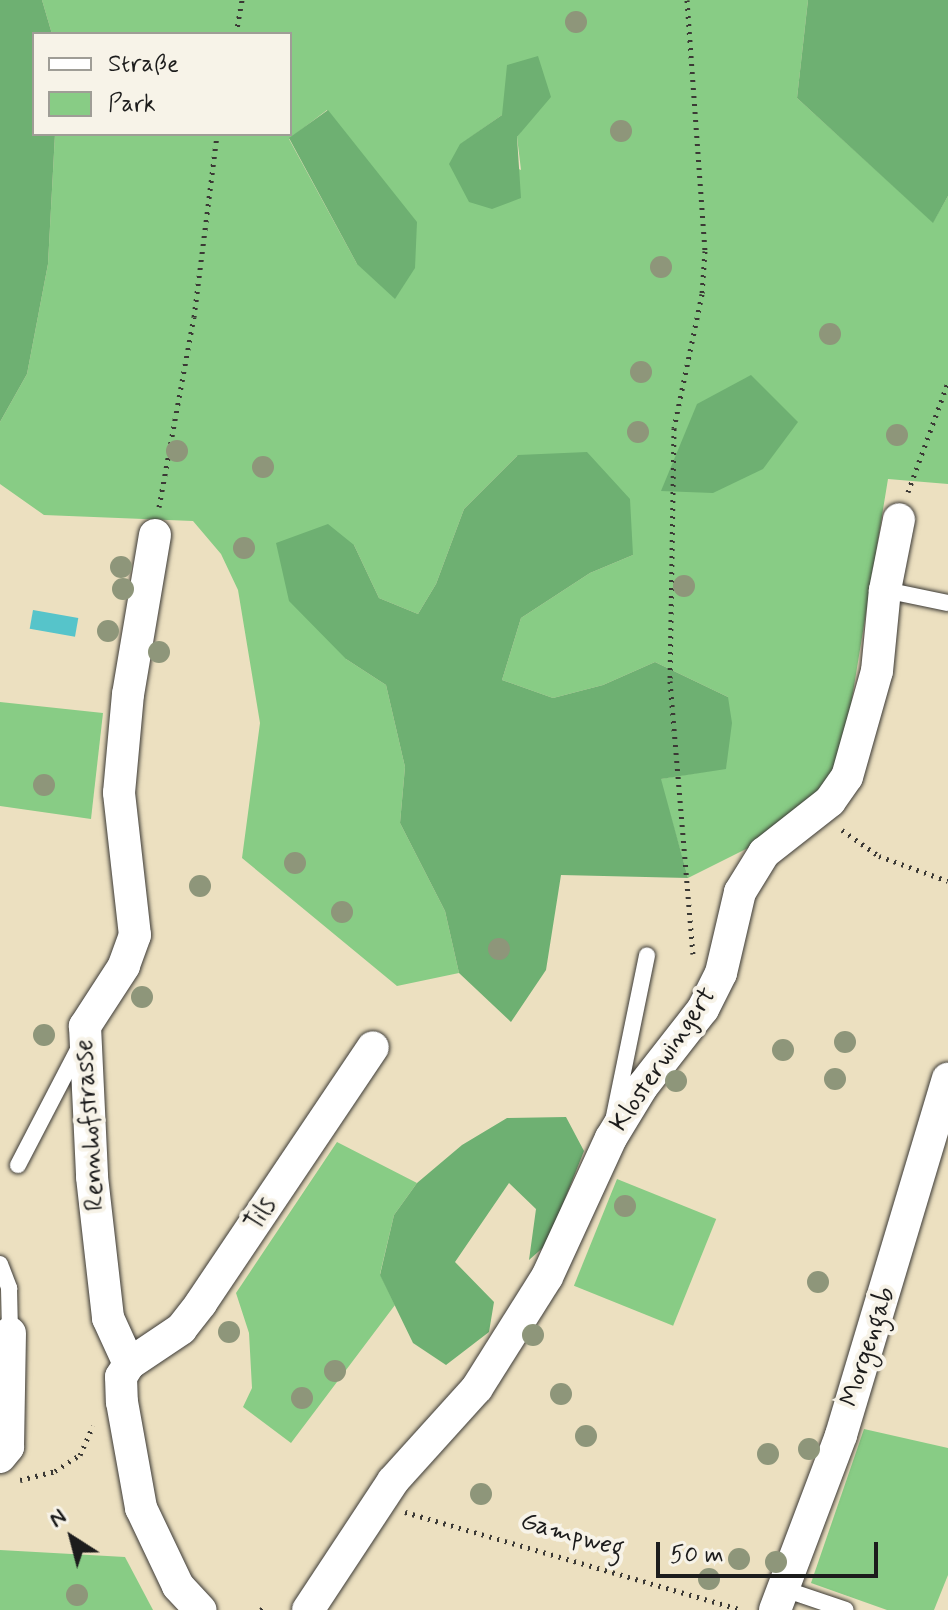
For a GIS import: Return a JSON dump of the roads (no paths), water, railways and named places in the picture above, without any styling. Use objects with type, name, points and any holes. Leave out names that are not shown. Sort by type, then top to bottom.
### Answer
[{"type":"street","name":"Klosterwingert","points":[[308,1610],[393,1481],[477,1388],[547,1277],[611,1138],[642,1087],[703,1009],[721,973],[740,892],[764,853],[817,811],[847,777],[863,730],[877,671],[885,590],[899,519]]},
{"type":"street","name":"Rennhofstrasse","points":[[129,1364],[108,1318],[92,1177],[85,1026],[124,966],[135,935],[119,793],[128,694],[155,535]]},
{"type":"street","name":"Tils","points":[[129,1364],[181,1329],[373,1047]]},
{"type":"street","name":"Morgengab","points":[[780,1599],[892,1277],[948,1079]]},
{"type":"street","points":[[4,1471],[8,1447],[10,1333]]},
{"type":"street","points":[[129,1364],[121,1377],[122,1402],[141,1508],[178,1586],[200,1610]]},
{"type":"lane","points":[[885,590],[948,603]]},
{"type":"lane","points":[[611,1138],[647,955]]},
{"type":"lane","points":[[18,1165],[85,1036]]},
{"type":"lane","points":[[0,1264],[9,1288],[10,1333]]},
{"type":"lane","points":[[780,1599],[846,1610]]},
{"type":"water","points":[[33,610],[78,618],[75,637],[30,629]]}]
